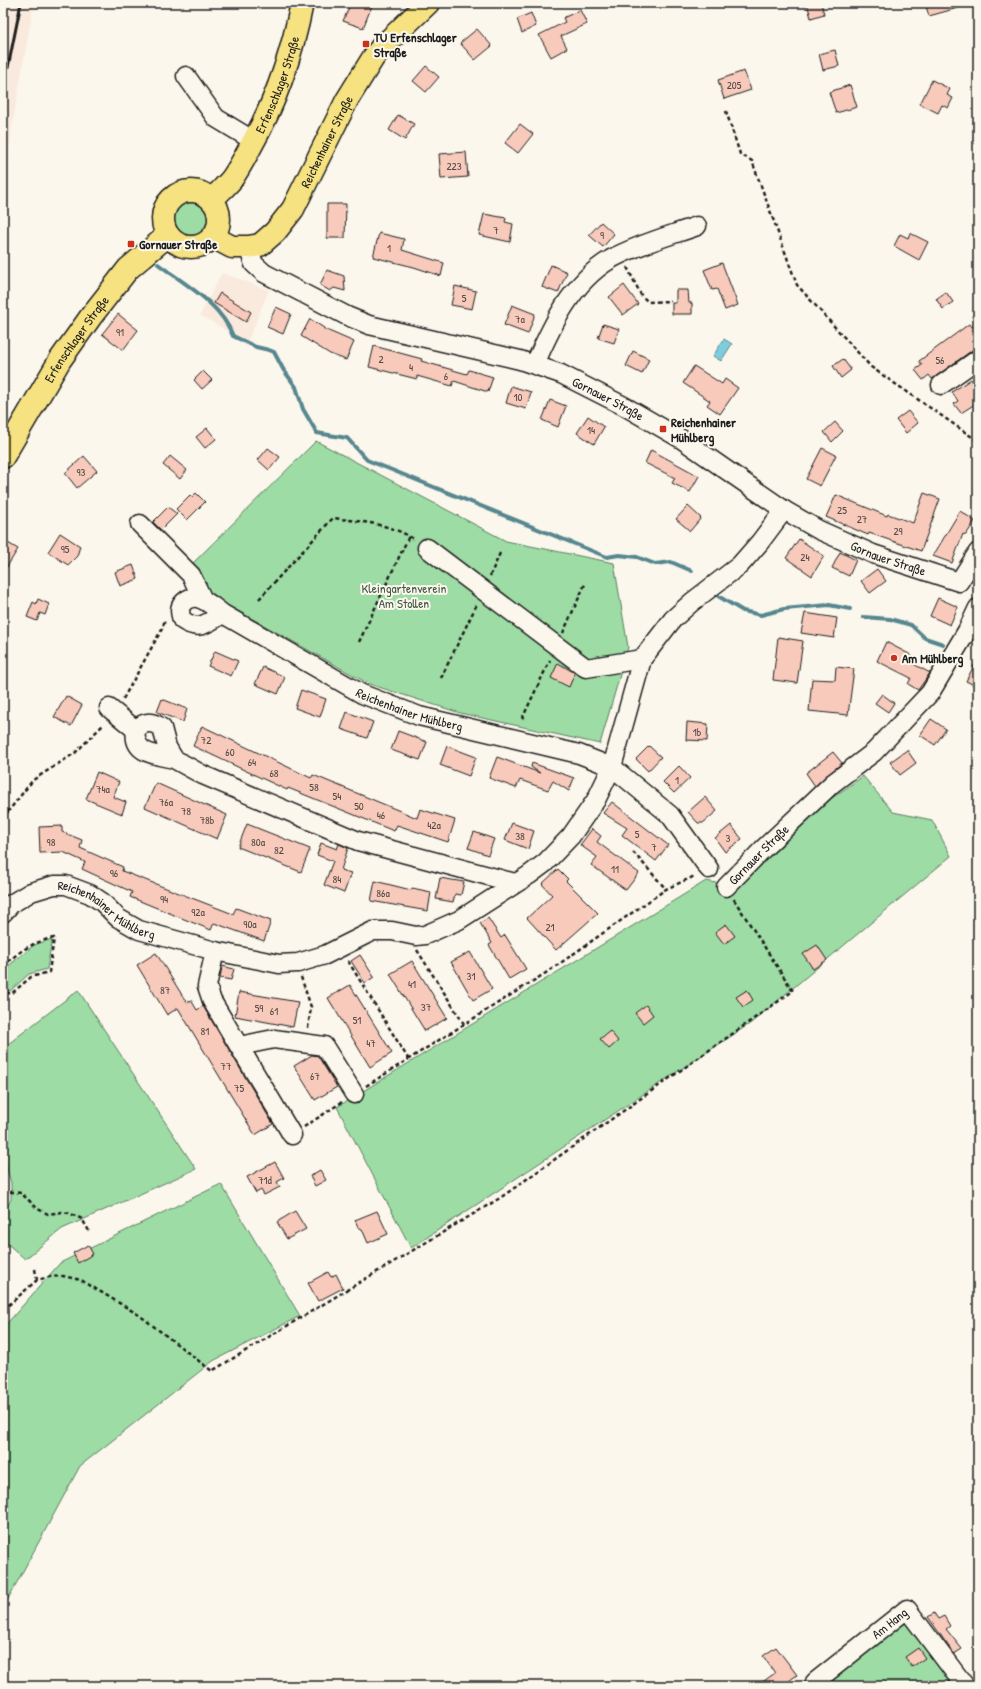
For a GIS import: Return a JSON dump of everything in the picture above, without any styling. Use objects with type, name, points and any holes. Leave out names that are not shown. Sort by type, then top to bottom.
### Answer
[{"type":"main road","name":"Erfenschlager Straße","points":[[212,200],[231,180],[254,141],[278,92],[296,37],[302,3]]},
{"type":"main road","name":"Reichenhainer Straße","points":[[213,237],[232,247],[248,247],[260,245],[275,232],[293,210],[347,100],[373,58],[425,4]]},
{"type":"main road","points":[[191,191],[199,192],[212,200],[218,208],[220,218],[219,227],[213,237],[202,246],[188,247],[177,244],[168,235],[163,219],[165,209],[173,197],[183,192],[191,191]]},
{"type":"main road","name":"Erfenschlager Straße","points":[[3,457],[60,360],[92,315],[128,268],[168,235]]},
{"type":"street","points":[[186,76],[216,118],[254,141]]},
{"type":"street","points":[[535,364],[549,332],[565,304],[590,274],[621,254],[697,226]]},
{"type":"street","name":"Gornauer Straße","points":[[248,247],[254,264],[264,273],[312,299],[369,325],[535,364],[561,374],[644,417],[683,440],[784,510],[819,530],[873,554],[960,582],[978,552]]},
{"type":"street","points":[[941,385],[978,360]]},
{"type":"street","name":"Reichenhainer Mühlberg","points":[[3,913],[10,904],[31,892],[54,885],[66,885],[90,894],[102,902],[118,918],[139,930],[215,951],[279,964],[298,963],[325,955],[373,930],[392,931],[416,936],[425,935],[459,920],[545,863],[571,836],[596,800],[612,768],[642,659],[673,618],[740,565],[760,542],[784,510]]},
{"type":"street","points":[[140,524],[191,576],[203,600]]},
{"type":"street","points":[[427,548],[586,668],[642,659]]},
{"type":"street","points":[[203,600],[195,597],[186,600],[181,605],[179,612],[182,620],[191,626],[200,626],[223,614]]},
{"type":"street","name":"Reichenhainer Mühlberg","points":[[203,600],[223,614],[362,694],[419,716],[579,754],[612,768],[670,815],[709,869]]},
{"type":"street","name":"Gornauer Straße","points":[[726,888],[763,849],[833,783],[874,752],[930,693],[968,631],[978,608]]},
{"type":"street","points":[[112,710],[136,730]]},
{"type":"street","points":[[174,759],[167,747],[162,728],[157,724],[150,722],[143,723],[136,730],[136,742],[143,750],[174,759],[203,775],[358,841],[515,883]]},
{"type":"street","points":[[215,951],[207,986],[212,1001],[292,1135]]},
{"type":"street","points":[[239,1046],[274,1039],[324,1046],[354,1094]]},
{"type":"street","name":"Am Hang","points":[[815,1682],[907,1609],[965,1686]]},
{"type":"path","points":[[726,110],[740,154],[752,161],[797,285],[871,367],[978,441]]},
{"type":"path","points":[[621,254],[641,295],[648,302],[671,302]]},
{"type":"path","points":[[259,599],[333,518],[369,522],[391,527],[409,536],[427,548]]},
{"type":"path","points":[[359,642],[409,536]]},
{"type":"path","points":[[442,678],[500,553]]},
{"type":"path","points":[[522,719],[586,582]]},
{"type":"path","points":[[3,818],[33,780],[75,753],[112,710],[163,627],[166,612]]},
{"type":"path","points":[[633,852],[666,890]]},
{"type":"path","points":[[292,1135],[354,1094],[549,971],[666,890],[709,869]]},
{"type":"path","points":[[3,1310],[37,1280],[63,1276],[81,1280],[139,1315],[212,1371],[500,1198],[793,991],[726,888]]},
{"type":"path","points":[[416,936],[417,951],[464,1024]]},
{"type":"path","points":[[3,968],[21,952],[33,944],[54,938],[49,972],[31,977],[11,994],[3,991]]},
{"type":"path","points":[[339,947],[409,1060]]},
{"type":"path","points":[[304,990],[311,1007],[306,1043]]},
{"type":"path","points":[[3,1191],[21,1193],[38,1209],[48,1214],[62,1212],[69,1213],[82,1219],[89,1231]]},
{"type":"path","points":[[35,1269],[37,1280]]},
{"type":"shaded area","points":[[3,3],[34,3],[12,127],[8,161],[3,177]]},
{"type":"shaded area","points":[[222,273],[269,290],[247,343],[200,315]]},
{"type":"green space","points":[[186,191],[196,191],[211,199],[217,208],[219,219],[217,230],[211,239],[196,247],[186,247],[175,242],[168,235],[163,224],[163,214],[168,203],[175,196]]},
{"type":"green space","name":"Kleingartenverein Am Stollen","points":[[316,441],[506,541],[614,563],[628,647],[600,744],[460,713],[369,684],[215,598],[186,570]]},
{"type":"green space","points":[[863,776],[893,812],[932,820],[951,856],[751,1023],[411,1248],[337,1107],[706,881],[721,884],[815,810]]},
{"type":"green space","points":[[52,939],[47,969],[29,974],[10,991],[3,989],[3,971],[34,945]]},
{"type":"green space","points":[[78,990],[196,1169],[62,1229],[25,1259],[3,1240],[3,1216],[11,1199],[11,1183],[3,1153],[3,1048]]},
{"type":"green space","points":[[221,1184],[300,1316],[213,1361],[80,1466],[3,1608],[3,1328],[60,1263]]},
{"type":"green space","points":[[907,1622],[956,1686],[819,1686]]},
{"type":"water","points":[[724,339],[732,344],[721,361],[713,356]]},
{"type":"building","points":[[351,3],[373,3],[363,28],[343,21]]},
{"type":"building","points":[[807,3],[821,3],[824,14],[811,18]]},
{"type":"building","points":[[925,3],[964,3],[965,6],[929,16]]},
{"type":"building","points":[[580,10],[587,24],[561,36],[567,48],[551,57],[539,35],[565,22],[563,18]]},
{"type":"building","points":[[531,13],[536,26],[522,33],[517,19]]},
{"type":"building","points":[[477,29],[492,46],[475,60],[460,43]]},
{"type":"building","points":[[835,50],[839,66],[823,70],[819,54]]},
{"type":"building","points":[[426,66],[439,77],[426,92],[413,81]]},
{"type":"building","points":[[744,71],[751,90],[724,99],[718,80]]},
{"type":"building","points":[[932,80],[950,89],[947,95],[953,98],[948,108],[942,105],[938,113],[920,104]]},
{"type":"building","points":[[850,85],[857,107],[836,113],[829,92]]},
{"type":"building","points":[[398,115],[414,124],[405,140],[389,130]]},
{"type":"building","points":[[520,124],[533,134],[518,153],[505,143]]},
{"type":"building","points":[[466,152],[468,177],[441,179],[439,154]]},
{"type":"building","points":[[327,204],[346,204],[345,238],[327,238]]},
{"type":"building","points":[[484,214],[506,218],[505,222],[513,224],[510,242],[479,235]]},
{"type":"building","points":[[601,222],[614,234],[603,247],[589,235]]},
{"type":"building","points":[[379,233],[404,239],[402,250],[444,263],[441,276],[414,267],[373,257]]},
{"type":"building","points":[[910,233],[928,242],[919,260],[894,246],[900,234],[908,238]]},
{"type":"building","points":[[722,263],[738,305],[725,310],[717,289],[712,290],[704,270]]},
{"type":"building","points":[[551,265],[567,272],[558,293],[542,287]]},
{"type":"building","points":[[327,270],[344,276],[345,291],[334,288],[330,291],[320,285]]},
{"type":"building","points":[[624,285],[638,304],[623,315],[609,297]]},
{"type":"building","points":[[455,286],[476,291],[472,309],[451,305]]},
{"type":"building","points":[[676,290],[688,290],[689,303],[692,303],[692,314],[672,314],[672,303],[676,303]]},
{"type":"building","points":[[946,292],[953,302],[943,309],[936,299]]},
{"type":"building","points":[[220,293],[251,312],[246,322],[214,303]]},
{"type":"building","points":[[512,305],[535,314],[528,334],[504,325]]},
{"type":"building","points":[[276,307],[291,314],[283,334],[267,327]]},
{"type":"building","points":[[118,314],[138,330],[123,350],[102,334]]},
{"type":"building","points":[[310,319],[324,329],[354,342],[346,360],[330,354],[301,336]]},
{"type":"building","points":[[978,322],[978,346],[932,379],[929,375],[923,380],[915,370],[922,365],[919,361],[969,324],[971,327]]},
{"type":"building","points":[[603,324],[619,329],[614,343],[598,338]]},
{"type":"building","points":[[374,346],[422,359],[421,361],[467,374],[469,370],[493,377],[488,392],[454,381],[452,386],[417,376],[417,379],[369,367]]},
{"type":"building","points":[[633,351],[649,359],[642,374],[626,366]]},
{"type":"building","points":[[843,359],[851,370],[841,378],[833,366]]},
{"type":"building","points":[[694,366],[722,384],[725,379],[738,388],[720,414],[707,405],[710,401],[683,383]]},
{"type":"building","points":[[203,371],[212,380],[202,389],[194,380]]},
{"type":"building","points":[[971,379],[978,388],[978,402],[961,413],[954,404],[958,401],[952,392]]},
{"type":"building","points":[[511,386],[531,392],[526,409],[506,403]]},
{"type":"building","points":[[550,400],[566,406],[558,427],[542,420]]},
{"type":"building","points":[[908,411],[918,423],[906,433],[896,420]]},
{"type":"building","points":[[588,416],[604,427],[594,444],[577,433]]},
{"type":"building","points":[[835,422],[843,431],[832,442],[824,432]]},
{"type":"building","points":[[207,428],[216,439],[205,448],[196,437]]},
{"type":"building","points":[[268,448],[280,457],[269,470],[258,460]]},
{"type":"building","points":[[822,448],[836,455],[820,486],[806,479]]},
{"type":"building","points":[[651,450],[699,476],[690,492],[672,483],[675,478],[645,463]]},
{"type":"building","points":[[84,456],[97,471],[77,488],[65,473]]},
{"type":"building","points":[[170,456],[187,470],[180,479],[163,465]]},
{"type":"building","points":[[196,493],[205,502],[187,520],[176,509],[190,495],[192,497]]},
{"type":"building","points":[[924,493],[940,499],[921,551],[869,533],[868,535],[826,517],[836,495],[887,516],[888,514],[913,523]]},
{"type":"building","points":[[688,506],[701,518],[690,531],[676,519]]},
{"type":"building","points":[[168,507],[177,514],[161,530],[153,522]]},
{"type":"building","points":[[960,511],[975,521],[966,535],[963,534],[952,563],[933,556]]},
{"type":"building","points":[[60,533],[80,546],[77,556],[68,565],[48,552]]},
{"type":"building","points":[[799,539],[824,556],[812,576],[786,558]]},
{"type":"building","points":[[3,540],[18,549],[3,573]]},
{"type":"building","points":[[840,552],[856,560],[849,576],[832,568]]},
{"type":"building","points":[[133,565],[138,579],[120,586],[115,572]]},
{"type":"building","points":[[877,569],[886,581],[870,593],[861,581]]},
{"type":"building","points":[[938,598],[958,607],[950,625],[930,616]]},
{"type":"building","points":[[38,599],[49,604],[45,615],[40,613],[37,621],[27,617],[33,602],[36,604]]},
{"type":"building","points":[[805,613],[837,618],[834,638],[801,633]]},
{"type":"building","points":[[778,637],[803,641],[797,683],[773,680]]},
{"type":"building","points":[[886,642],[911,655],[908,661],[930,673],[918,690],[908,684],[911,678],[877,661]]},
{"type":"building","points":[[215,651],[238,661],[231,676],[208,666]]},
{"type":"building","points":[[978,658],[978,687],[966,681]]},
{"type":"building","points":[[558,663],[575,673],[569,687],[551,678]]},
{"type":"building","points":[[263,667],[285,677],[278,694],[255,684]]},
{"type":"building","points":[[836,667],[854,669],[848,715],[809,711],[812,679],[835,680]]},
{"type":"building","points":[[301,690],[326,699],[320,717],[295,708]]},
{"type":"building","points":[[882,694],[894,703],[888,712],[875,703]]},
{"type":"building","points":[[66,696],[82,705],[71,726],[54,717]]},
{"type":"building","points":[[162,699],[187,709],[183,722],[157,712]]},
{"type":"building","points":[[347,712],[373,722],[367,738],[341,729]]},
{"type":"building","points":[[931,719],[946,729],[935,745],[920,735]]},
{"type":"building","points":[[687,722],[708,724],[707,741],[686,740]]},
{"type":"building","points":[[202,726],[311,778],[313,775],[417,818],[420,809],[455,820],[448,842],[397,825],[394,831],[288,788],[287,790],[193,746]]},
{"type":"building","points":[[398,731],[427,742],[420,760],[391,750]]},
{"type":"building","points":[[447,746],[476,757],[469,776],[440,765]]},
{"type":"building","points":[[649,746],[661,757],[648,771],[636,759]]},
{"type":"building","points":[[907,750],[916,763],[900,775],[890,762]]},
{"type":"building","points":[[833,752],[842,763],[815,786],[806,773]]},
{"type":"building","points":[[497,757],[540,773],[531,767],[532,763],[574,778],[569,791],[553,781],[548,790],[520,780],[516,788],[489,778]]},
{"type":"building","points":[[679,766],[690,778],[674,793],[663,782]]},
{"type":"building","points":[[97,772],[119,782],[113,797],[126,802],[122,814],[86,799]]},
{"type":"building","points":[[156,783],[227,815],[217,839],[145,807]]},
{"type":"building","points":[[705,797],[717,811],[703,823],[698,823],[688,812]]},
{"type":"building","points":[[612,802],[668,845],[656,861],[622,835],[627,828],[603,813]]},
{"type":"building","points":[[512,823],[534,831],[528,849],[505,840]]},
{"type":"building","points":[[247,824],[310,849],[301,872],[238,847]]},
{"type":"building","points":[[731,825],[742,839],[725,852],[715,838]]},
{"type":"building","points":[[62,826],[62,832],[82,840],[80,848],[123,867],[122,871],[233,914],[236,908],[271,921],[264,941],[214,923],[211,930],[130,897],[132,892],[82,869],[85,862],[63,852],[40,853],[39,827]]},
{"type":"building","points":[[592,829],[601,836],[597,842],[639,873],[626,890],[591,865],[597,857],[580,845]]},
{"type":"building","points":[[474,832],[494,839],[488,855],[468,848]]},
{"type":"building","points":[[321,843],[337,849],[339,844],[348,848],[341,870],[351,873],[344,893],[324,885],[333,861],[317,855]]},
{"type":"building","points":[[558,869],[568,879],[566,881],[598,913],[556,950],[527,918],[552,895],[542,884]]},
{"type":"building","points":[[440,878],[464,882],[461,895],[455,894],[453,902],[436,899]]},
{"type":"building","points":[[375,881],[411,890],[412,888],[431,892],[428,911],[371,901]]},
{"type":"building","points":[[488,918],[501,938],[505,935],[526,969],[509,979],[489,945],[492,943],[480,923]]},
{"type":"building","points":[[726,924],[735,936],[724,944],[715,932]]},
{"type":"building","points":[[817,945],[827,960],[813,969],[803,954]]},
{"type":"building","points":[[470,952],[492,989],[473,1000],[451,962]]},
{"type":"building","points":[[156,953],[187,1003],[191,1000],[197,1010],[203,1006],[273,1124],[255,1135],[178,1008],[167,1015],[137,965]]},
{"type":"building","points":[[360,955],[374,977],[365,983],[351,961]]},
{"type":"building","points":[[412,961],[447,1018],[425,1031],[390,974]]},
{"type":"building","points":[[222,966],[234,969],[231,980],[220,978]]},
{"type":"building","points":[[350,985],[392,1053],[370,1067],[328,998]]},
{"type":"building","points":[[747,990],[753,1000],[743,1007],[736,997]]},
{"type":"building","points":[[239,992],[298,1002],[293,1027],[235,1016]]},
{"type":"building","points":[[646,1005],[653,1015],[643,1023],[635,1013]]},
{"type":"building","points":[[610,1031],[618,1041],[609,1049],[600,1039]]},
{"type":"building","points":[[312,1055],[318,1056],[337,1087],[315,1100],[294,1066]]},
{"type":"building","points":[[275,1162],[284,1178],[277,1182],[280,1187],[264,1195],[261,1190],[256,1193],[247,1177]]},
{"type":"building","points":[[320,1170],[326,1180],[315,1186],[310,1176]]},
{"type":"building","points":[[295,1211],[306,1229],[287,1239],[277,1222]]},
{"type":"building","points":[[377,1211],[388,1234],[368,1243],[362,1229],[358,1227],[355,1220]]},
{"type":"building","points":[[88,1245],[93,1254],[78,1263],[73,1253]]},
{"type":"building","points":[[328,1272],[331,1277],[336,1274],[343,1288],[318,1301],[308,1283]]},
{"type":"building","points":[[934,1613],[938,1619],[944,1616],[950,1626],[946,1629],[962,1649],[954,1654],[928,1617]]},
{"type":"building","points":[[776,1647],[797,1675],[782,1686],[757,1686],[775,1673],[763,1656]]},
{"type":"building","points":[[918,1648],[925,1658],[912,1667],[905,1657]]},
{"type":"waterway","points":[[158,264],[191,287],[211,304],[227,324],[233,336],[256,347],[274,352],[283,369],[296,387],[303,409],[317,433],[347,438],[367,460],[607,557],[619,555],[637,557],[655,564],[671,562],[692,571]]},
{"type":"waterway","points":[[718,596],[743,611],[761,615],[784,609],[829,605],[850,609]]},
{"type":"waterway","points":[[863,617],[890,619],[911,625],[925,638],[943,644]]},
{"type":"railway","points":[[3,92],[21,3]]},
{"type":"place","name":"TU Erfenschlager Straße","points":[[366,44]]},
{"type":"place","name":"Gornauer Straße","points":[[131,244]]},
{"type":"place","name":"Reichenhainer Mühlberg","points":[[663,429]]},
{"type":"place","name":"Am Mühlberg","points":[[894,658]]}]
